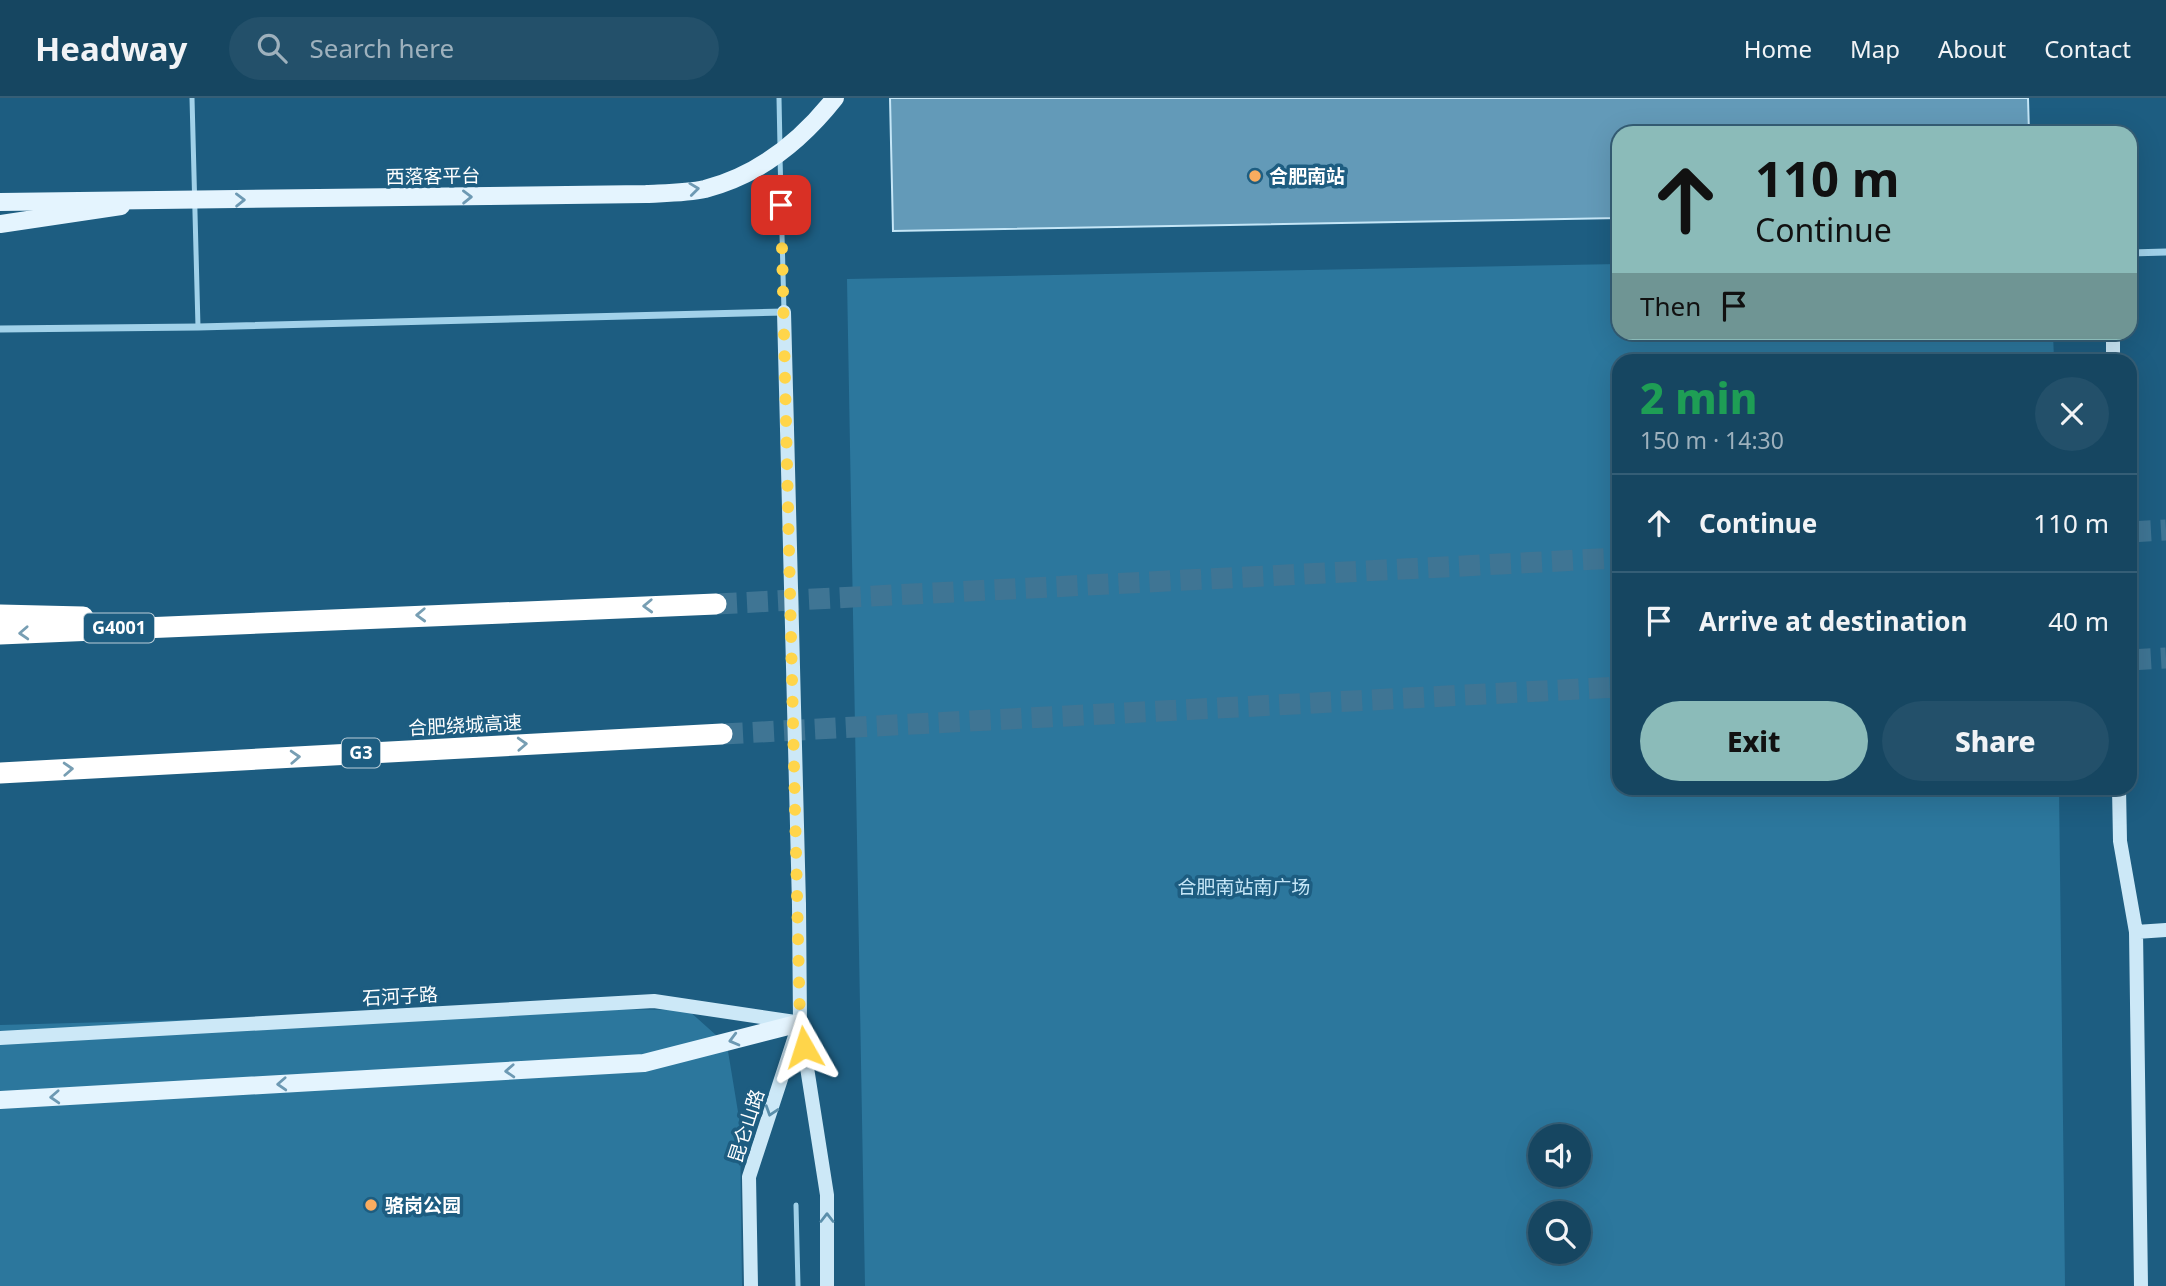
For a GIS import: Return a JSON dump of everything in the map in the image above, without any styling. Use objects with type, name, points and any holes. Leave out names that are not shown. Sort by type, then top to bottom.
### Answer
[{"type":"highway","points":[[0,614],[239,622],[716,604]]},
{"type":"highway","name":"G4001","points":[[0,634],[239,622]]},
{"type":"highway","name":"合肥绕城高速","points":[[0,773],[722,734]]},
{"type":"main road","name":"西落客平台","points":[[0,202],[646,194],[705,189],[759,168],[806,134],[835,98]]},
{"type":"main road","points":[[0,224],[162,201]]},
{"type":"main road","points":[[0,1100],[644,1063],[800,1023]]},
{"type":"street","points":[[2137,253],[2166,252]]},
{"type":"street","points":[[0,329],[198,327],[784,312]]},
{"type":"street","name":"昆仑山路","points":[[784,312],[800,1023],[827,1195],[827,1286]]},
{"type":"street","points":[[2119,795],[2120,841],[2136,932],[2141,1286]]},
{"type":"street","points":[[2136,932],[2166,930]]},
{"type":"street","name":"石河子路","points":[[0,1038],[654,1001],[800,1023]]},
{"type":"street","name":"昆仑山路","points":[[751,1286],[749,1177],[800,1023]]},
{"type":"lane","points":[[192,98],[198,327]]},
{"type":"lane","points":[[779,98],[784,312]]},
{"type":"lane","points":[[796,1205],[798,1286]]},
{"type":"green space","name":"合肥南站南广场","points":[[1612,264],[1612,340],[2053,340],[2054,354],[1612,354],[1612,795],[2059,795],[2065,1286],[865,1286],[847,279]]},
{"type":"green space","name":"骆岗公园","points":[[589,1009],[688,1010],[727,1045],[740,1124],[742,1286],[0,1286],[0,1025]]},
{"type":"building","name":"合肥南站","points":[[890,98],[2028,98],[2029,126],[1612,126],[1612,218],[893,231]]},
{"type":"tunnel","points":[[2137,532],[2166,530]]},
{"type":"tunnel","points":[[716,604],[1612,558]]},
{"type":"tunnel","points":[[2137,660],[2166,658]]},
{"type":"tunnel","points":[[722,734],[1612,687]]},
{"type":"place","name":"合肥南站","points":[[1255,176]]},
{"type":"place","name":"骆岗公园","points":[[371,1205]]},
{"type":"route","points":[[781,205],[800,1023],[804,1047]]}]
